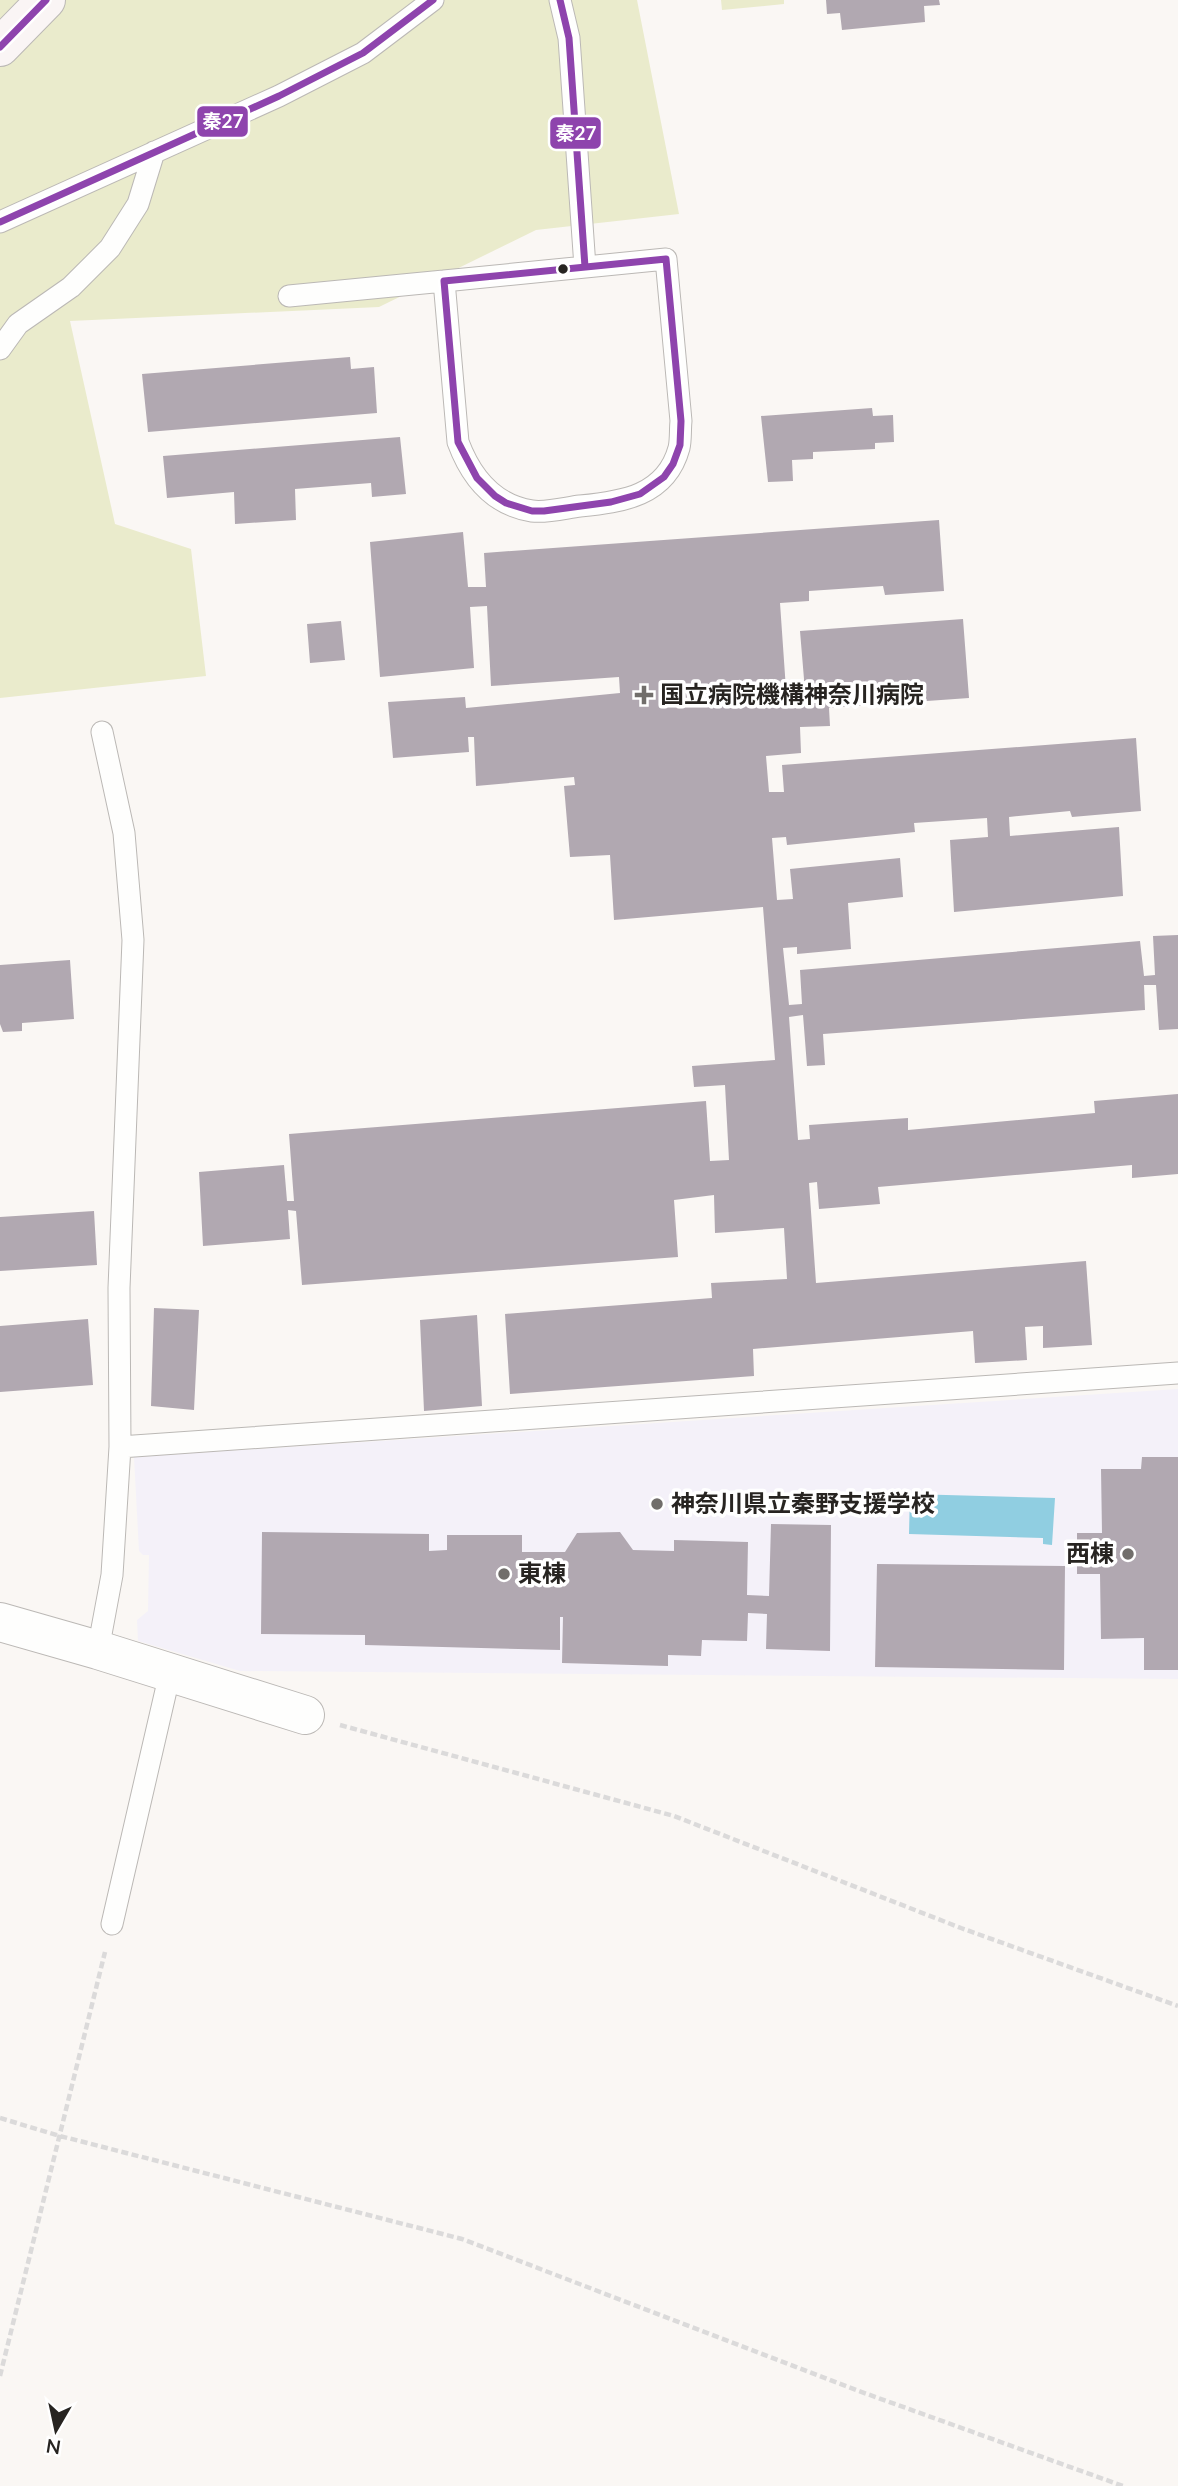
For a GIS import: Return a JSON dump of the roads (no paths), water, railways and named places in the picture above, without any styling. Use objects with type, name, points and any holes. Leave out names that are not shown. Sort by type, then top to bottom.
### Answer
[{"type":"street","points":[[0,47],[46,0]]},
{"type":"street","points":[[0,1622],[305,1715]]},
{"type":"lane","points":[[0,222],[279,96],[363,53],[433,0]]},
{"type":"lane","points":[[560,0],[569,38],[586,267]]},
{"type":"lane","points":[[0,349],[18,324],[71,287],[110,248],[138,204],[154,152]]},
{"type":"lane","points":[[289,296],[666,259],[681,421],[679,447],[668,472],[648,491],[621,502],[534,511],[506,503],[483,488],[466,464],[458,442],[444,281]]},
{"type":"lane","points":[[98,1650],[112,1576],[120,1447],[119,1288],[133,940],[124,833],[102,732]]},
{"type":"lane","points":[[120,1447],[1178,1373]]},
{"type":"lane","points":[[112,1924],[170,1673]]},
{"type":"water","points":[[910,1494],[1055,1498],[1052,1545],[1043,1544],[1043,1538],[909,1534]]},
{"type":"place","name":"国立病院機構神奈川病院","points":[[644,695]]},
{"type":"place","name":"神奈川県立秦野支援学校","points":[[657,1504]]},
{"type":"place","name":"西棟","points":[[1128,1554]]},
{"type":"place","name":"東棟","points":[[504,1574]]}]
